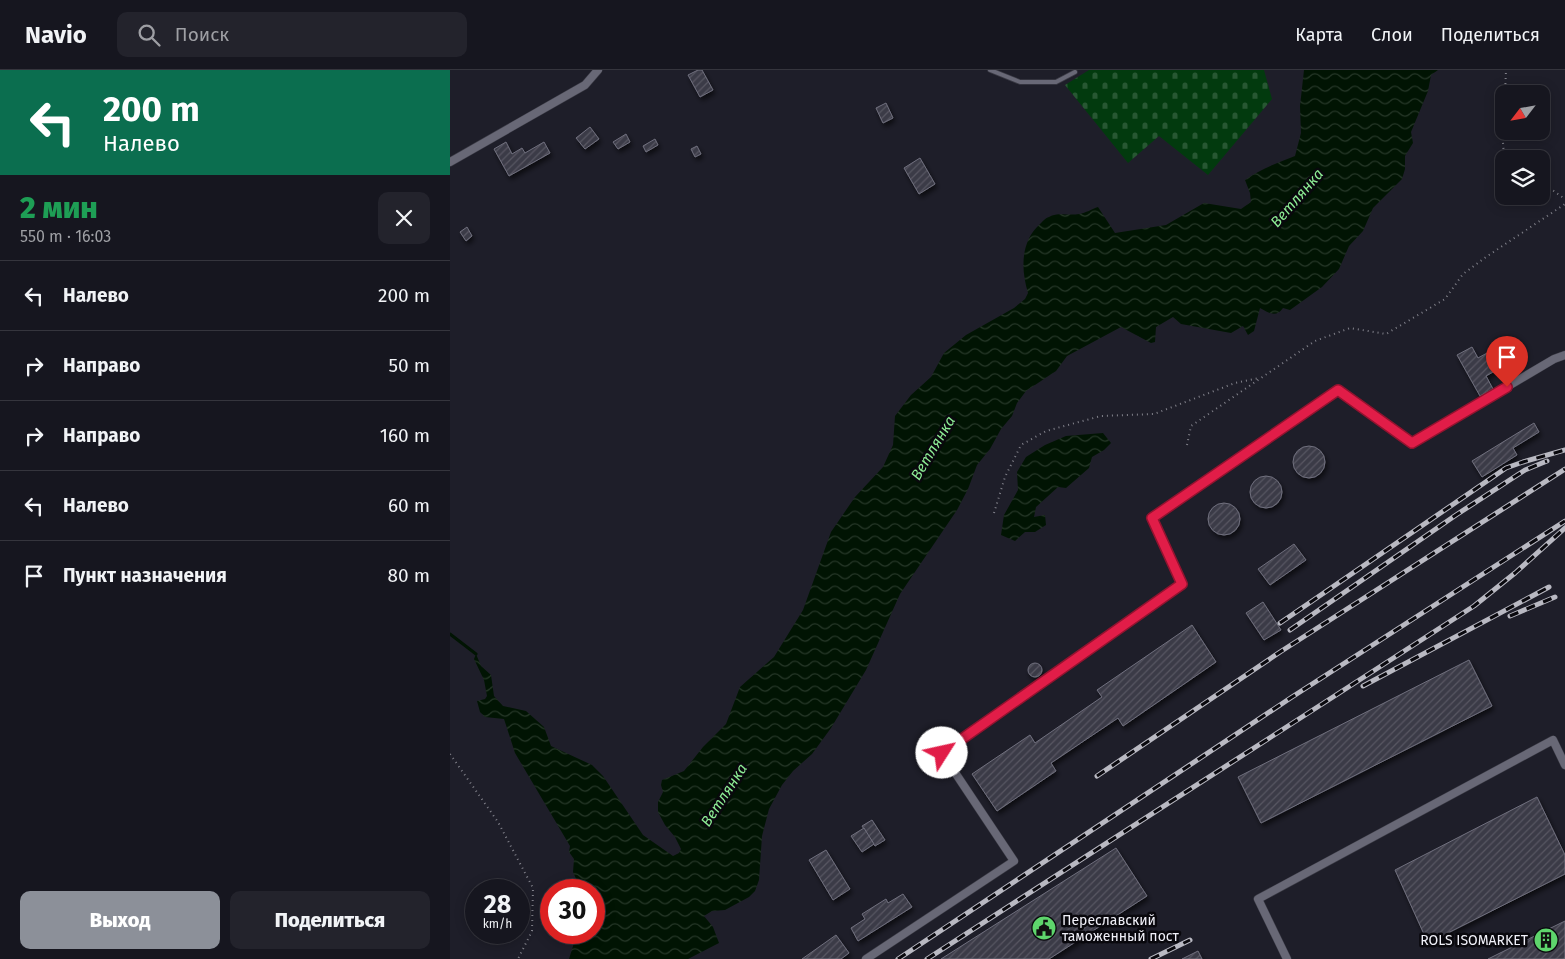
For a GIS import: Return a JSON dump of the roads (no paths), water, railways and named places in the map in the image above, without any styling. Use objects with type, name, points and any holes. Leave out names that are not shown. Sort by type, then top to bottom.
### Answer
[{"type":"street","points":[[450,162],[585,85],[598,70]]},
{"type":"street","points":[[866,959],[1014,861],[942,753],[1182,584],[1152,518],[1338,390],[1412,443],[1565,354]]},
{"type":"street","points":[[1287,959],[1258,899],[1553,740],[1565,766]]},
{"type":"lane","points":[[990,70],[1020,82],[1056,82],[1075,72]]},
{"type":"water","name":"Ветлянка","points":[[1304,70],[1438,70],[1431,75],[1428,91],[1411,132],[1413,143],[1405,156],[1405,169],[1402,179],[1373,208],[1363,231],[1349,246],[1339,269],[1322,287],[1290,310],[1283,308],[1278,313],[1272,314],[1260,308],[1254,331],[1248,335],[1243,326],[1231,333],[1181,324],[1173,317],[1156,327],[1155,342],[1151,343],[1121,327],[1067,356],[1056,371],[1026,391],[1017,403],[1012,416],[977,465],[968,489],[957,510],[900,594],[866,670],[831,728],[812,754],[793,771],[782,785],[769,809],[762,836],[759,880],[755,891],[749,897],[725,910],[712,911],[704,916],[713,927],[719,943],[688,959],[569,959],[574,944],[605,944],[605,879],[576,879],[573,872],[574,859],[569,852],[570,846],[515,753],[504,719],[485,717],[480,712],[477,701],[485,699],[487,696],[484,680],[474,659],[476,654],[481,666],[491,675],[494,696],[503,706],[526,711],[544,727],[551,746],[592,765],[603,776],[643,835],[673,856],[679,853],[681,849],[675,837],[665,825],[658,812],[658,802],[663,792],[662,780],[684,771],[703,747],[726,724],[740,687],[774,657],[803,610],[831,532],[855,497],[883,467],[893,445],[895,416],[911,395],[931,377],[944,353],[966,335],[1014,308],[1025,299],[1028,293],[1023,266],[1024,257],[1033,231],[1045,219],[1052,216],[1079,214],[1098,207],[1115,233],[1166,225],[1204,203],[1241,209],[1251,202],[1245,180],[1263,169],[1295,156],[1301,133],[1300,106]]},
{"type":"water","points":[[1103,433],[1111,443],[1092,457],[1089,468],[1066,488],[1058,487],[1036,507],[1034,517],[1045,515],[1046,525],[1035,532],[1025,532],[1015,541],[1001,535],[1004,515],[1018,490],[1017,472],[1026,457],[1045,445],[1066,436]]},
{"type":"waterway","points":[[450,634],[476,654]]},
{"type":"railway","points":[[1280,623],[1506,468],[1565,450]]},
{"type":"railway","points":[[1290,630],[1456,515],[1525,470],[1547,461]]},
{"type":"railway","points":[[1097,776],[1280,652],[1565,469]]},
{"type":"railway","points":[[898,959],[1292,697],[1565,521]]},
{"type":"railway","points":[[927,959],[1474,606],[1515,573],[1565,528]]},
{"type":"railway","points":[[1363,686],[1549,587]]},
{"type":"railway","points":[[1510,616],[1555,597]]},
{"type":"railway","points":[[1151,959],[1190,940]]},
{"type":"place","name":"Переславский таможенный пост","points":[[1044,928]]},
{"type":"place","name":"ROLS ISOMARKET","points":[[1546,940]]}]
